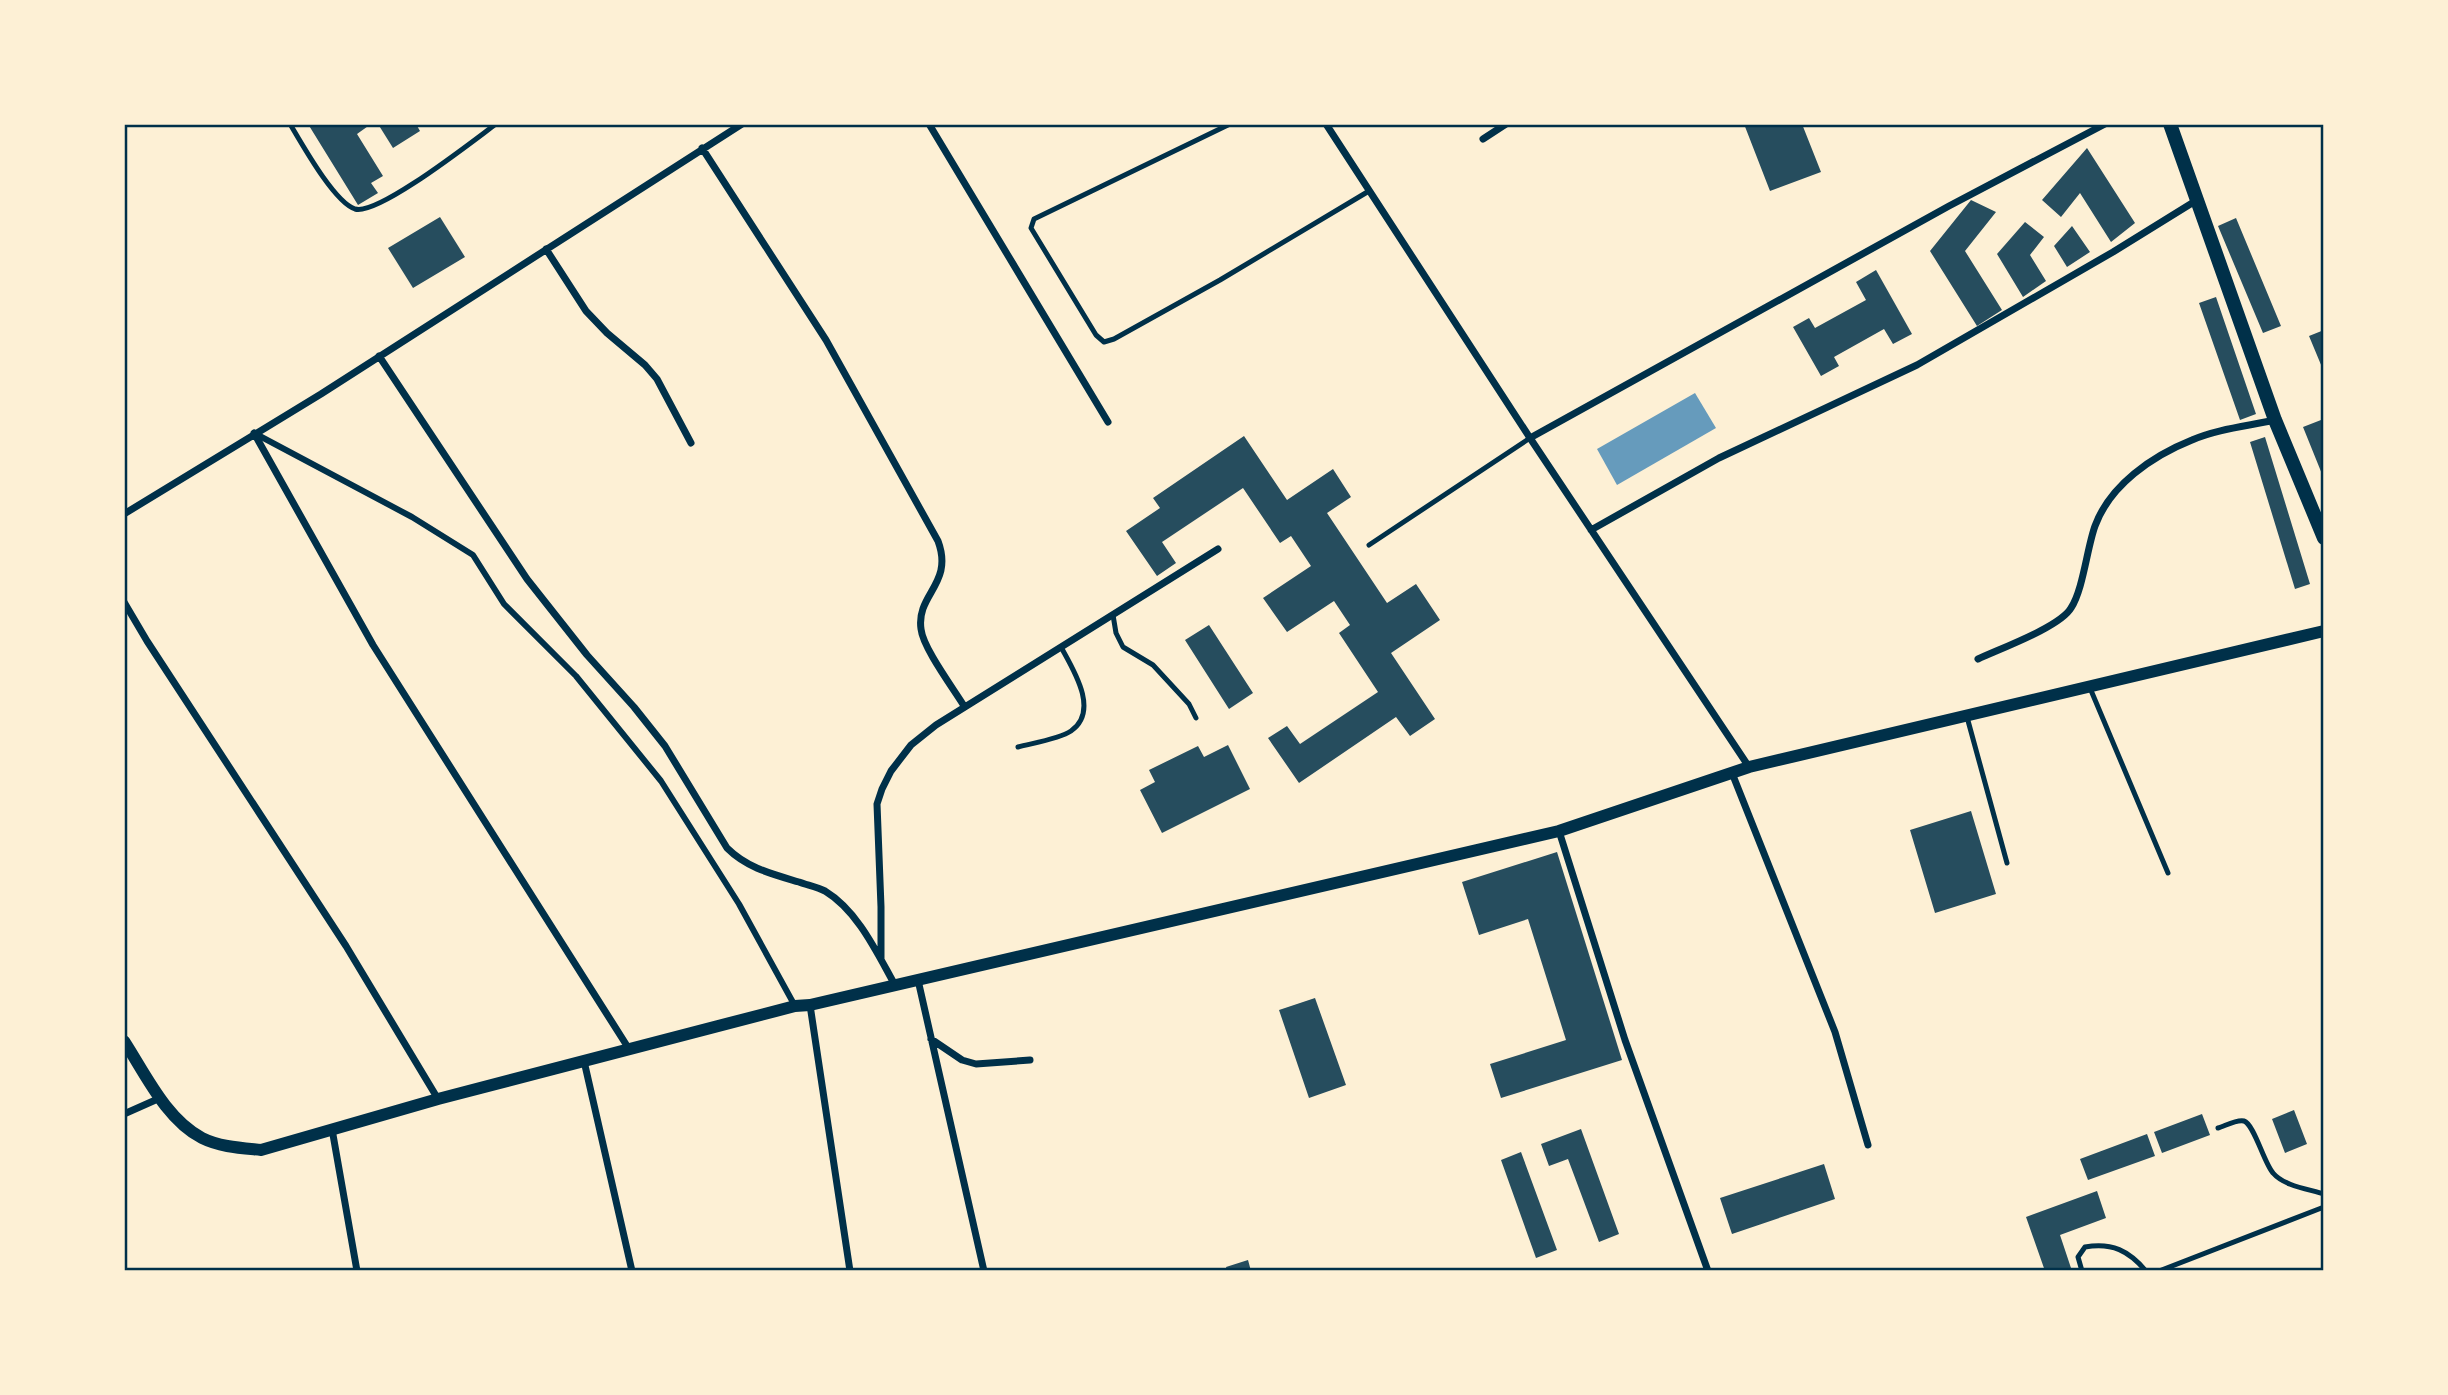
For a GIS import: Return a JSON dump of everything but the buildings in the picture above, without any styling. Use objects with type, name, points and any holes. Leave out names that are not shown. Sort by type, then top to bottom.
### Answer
[{"type":"main road","points":[[2170,124],[2275,420],[2324,538]]},
{"type":"street","points":[[124,514],[379,356],[742,124]]},
{"type":"street","points":[[929,124],[1108,422]]},
{"type":"street","points":[[1325,124],[1749,768]]},
{"type":"street","points":[[1483,139],[1506,124]]},
{"type":"street","points":[[1530,438],[1949,206],[2105,124]]},
{"type":"street","points":[[702,148],[826,340],[938,541],[944,565],[922,613],[921,629],[925,642],[964,706]]},
{"type":"street","points":[[1591,530],[1719,458],[1917,365],[2113,252],[2197,200]]},
{"type":"street","points":[[546,248],[586,311],[657,379],[691,443]]},
{"type":"street","points":[[379,356],[527,579],[587,655],[665,746],[727,848],[741,862],[822,890],[837,900],[863,931],[895,985]]},
{"type":"street","points":[[1978,659],[2047,627],[2071,609],[2093,529],[2110,496],[2127,479],[2191,440],[2275,420]]},
{"type":"street","points":[[254,433],[412,517],[473,555],[505,604],[576,676],[661,780],[739,904],[795,1006]]},
{"type":"street","points":[[254,433],[373,645],[629,1049]]},
{"type":"street","points":[[881,960],[877,804],[881,789],[891,771],[911,745],[964,706],[1218,549]]},
{"type":"street","points":[[124,602],[146,641],[346,946],[438,1099]]},
{"type":"street","points":[[124,1041],[160,1098],[182,1124],[203,1139],[234,1148],[261,1150],[438,1099],[795,1006],[810,1005],[1559,831],[1749,768],[2324,631]]},
{"type":"street","points":[[1732,773],[1835,1032],[1868,1145]]},
{"type":"street","points":[[1559,831],[1625,1040],[1706,1270]]},
{"type":"street","points":[[918,980],[984,1271]]},
{"type":"street","points":[[810,1005],[850,1271]]},
{"type":"street","points":[[931,1039],[962,1060],[976,1064],[1030,1060]]},
{"type":"street","points":[[584,1061],[632,1271]]},
{"type":"street","points":[[124,1114],[160,1098]]},
{"type":"street","points":[[332,1129],[357,1271]]},
{"type":"lane","points":[[290,124],[337,193],[355,209],[375,206],[402,191],[496,124]]},
{"type":"lane","points":[[1230,124],[1034,219],[1031,228],[1096,335],[1104,342],[1220,280],[1369,191]]},
{"type":"lane","points":[[1369,545],[1530,438]]},
{"type":"lane","points":[[1113,615],[1116,633],[1123,647],[1153,665],[1189,704],[1196,718]]},
{"type":"lane","points":[[1018,747],[1070,731],[1081,719],[1084,700],[1079,679],[1061,647]]},
{"type":"lane","points":[[2090,687],[2168,873]]},
{"type":"lane","points":[[1967,716],[2007,863]]},
{"type":"lane","points":[[2218,1128],[2241,1120],[2246,1122],[2251,1126],[2258,1147],[2273,1173],[2286,1182],[2324,1194]]},
{"type":"lane","points":[[2159,1271],[2324,1207]]},
{"type":"lane","points":[[2082,1271],[2078,1257],[2085,1247],[2099,1245],[2115,1247],[2133,1256],[2146,1271]]},
{"type":"water","points":[[1695,393],[1716,428],[1617,485],[1597,449]]}]
